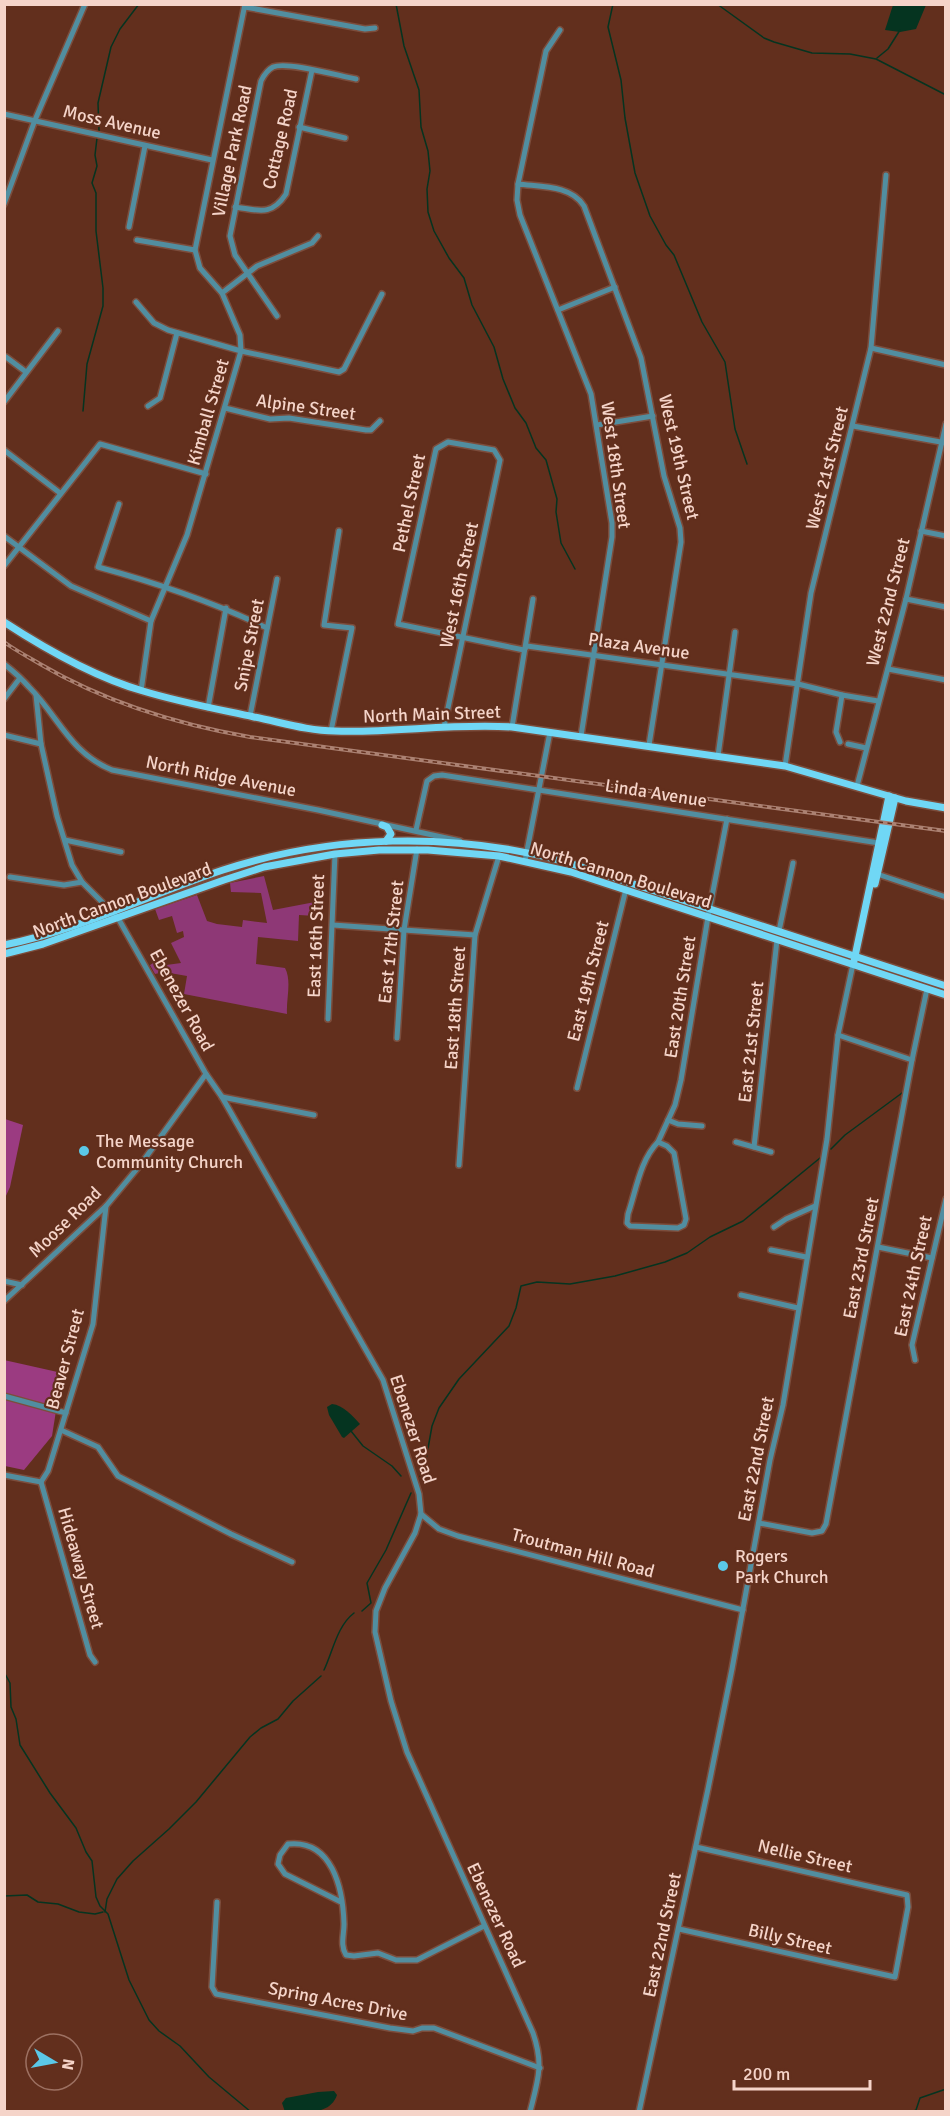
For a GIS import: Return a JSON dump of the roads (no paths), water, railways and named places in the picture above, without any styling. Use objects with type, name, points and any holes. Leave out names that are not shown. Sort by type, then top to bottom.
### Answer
[{"type":"main road","name":"North Main Street","points":[[4,622],[67,659],[141,691],[208,708],[331,731],[372,732],[478,725],[512,727],[650,745],[785,766],[892,797],[945,808]]},
{"type":"main road","name":"East 22nd Street","points":[[875,873],[879,843],[892,797]]},
{"type":"main road","name":"East 22nd Street","points":[[854,960],[892,797]]},
{"type":"main road","points":[[382,825],[387,827],[391,834],[386,841]]},
{"type":"main road","name":"North Cannon Boulevard","points":[[4,945],[42,936],[214,873],[267,857],[327,846],[419,840],[473,844],[527,852],[629,881],[779,931],[945,995]]},
{"type":"main road","name":"North Cannon Boulevard","points":[[4,954],[43,944],[257,869],[335,854],[417,849],[499,856],[572,872],[777,940],[945,986]]},
{"type":"street","points":[[4,204],[35,120],[85,4]]},
{"type":"street","points":[[137,240],[195,250],[245,6],[365,29],[375,28]]},
{"type":"street","name":"West 18th Street","points":[[560,30],[546,51],[518,184],[517,200],[520,215],[591,394],[612,537],[581,736]]},
{"type":"street","name":"Village Park Road","points":[[277,316],[235,255],[230,236],[261,81],[271,67],[278,65],[292,65],[356,79]]},
{"type":"street","name":"Cottage Road","points":[[235,207],[262,211],[278,205],[286,194],[312,70]]},
{"type":"street","name":"Moss Avenue","points":[[4,114],[212,160]]},
{"type":"street","points":[[299,127],[345,138]]},
{"type":"street","points":[[129,227],[145,146]]},
{"type":"street","name":"West 21st Street","points":[[785,766],[812,593],[871,348],[886,176]]},
{"type":"street","points":[[4,178],[13,180]]},
{"type":"street","name":"West 19th Street","points":[[518,184],[562,190],[579,198],[585,207],[641,358],[664,476],[680,528],[681,542],[650,745]]},
{"type":"street","points":[[222,293],[257,266],[312,243],[318,236]]},
{"type":"street","name":"Kimball Street","points":[[141,691],[151,621],[187,535],[241,351],[240,335],[222,293],[200,268],[195,250]]},
{"type":"street","points":[[558,310],[615,287]]},
{"type":"street","points":[[136,302],[154,323],[177,333],[241,351],[342,371],[381,294]]},
{"type":"street","points":[[4,402],[58,331]]},
{"type":"street","points":[[148,406],[160,398],[177,333]]},
{"type":"street","points":[[871,348],[945,365]]},
{"type":"street","points":[[6,357],[26,372]]},
{"type":"street","name":"Alpine Street","points":[[225,408],[270,419],[289,418],[371,430],[380,421]]},
{"type":"street","points":[[597,425],[652,416]]},
{"type":"street","name":"West 22nd Street","points":[[857,786],[906,599],[943,443],[945,423]]},
{"type":"street","points":[[853,426],[943,443]]},
{"type":"street","name":"Pethel Street","points":[[398,624],[436,449],[448,442],[494,450]]},
{"type":"street","points":[[4,566],[100,444],[206,474]]},
{"type":"street","points":[[4,450],[60,493]]},
{"type":"street","name":"West 16th Street","points":[[444,727],[500,460],[494,450]]},
{"type":"street","points":[[119,504],[98,567],[166,586],[226,608],[267,628]]},
{"type":"street","points":[[331,731],[352,628],[324,625],[339,531]]},
{"type":"street","points":[[921,531],[945,536]]},
{"type":"street","points":[[4,537],[70,586],[151,621]]},
{"type":"street","name":"Snipe Street","points":[[250,716],[277,579]]},
{"type":"street","points":[[512,727],[533,599]]},
{"type":"street","points":[[906,599],[945,607]]},
{"type":"street","points":[[208,708],[226,608]]},
{"type":"street","name":"Plaza Avenue","points":[[398,624],[525,650],[527,646],[729,674],[798,684],[878,701]]},
{"type":"street","points":[[718,756],[735,632]]},
{"type":"street","name":"North Ridge Avenue","points":[[4,664],[36,695],[82,753],[99,765],[112,770],[416,830],[473,844]]},
{"type":"street","points":[[888,669],[945,680]]},
{"type":"street","points":[[4,699],[20,678]]},
{"type":"street","name":"Ebenezer Road","points":[[36,695],[41,744],[72,865],[82,882],[118,918],[383,1380],[419,1494],[421,1514],[416,1533],[385,1588],[376,1611],[375,1632],[391,1701],[407,1752],[539,2051],[540,2068],[530,2112]]},
{"type":"street","points":[[840,742],[836,732],[842,695]]},
{"type":"street","points":[[525,861],[550,732]]},
{"type":"street","points":[[4,735],[41,744]]},
{"type":"street","points":[[848,744],[866,748]]},
{"type":"street","name":"Linda Avenue","points":[[416,830],[425,785],[429,778],[442,775],[879,843]]},
{"type":"street","name":"East 20th Street","points":[[658,1142],[667,1146],[674,1153],[686,1219],[684,1225],[678,1227],[630,1226],[627,1223],[628,1214],[644,1163],[658,1142],[675,1105],[681,1080],[727,819]]},
{"type":"street","points":[[64,840],[122,852]]},
{"type":"street","name":"East 17th Street","points":[[397,1038],[404,930],[417,849]]},
{"type":"street","name":"East 16th Street","points":[[328,1019],[335,854]]},
{"type":"street","name":"East 18th Street","points":[[459,1165],[475,935],[499,856]]},
{"type":"street","points":[[779,931],[793,863]]},
{"type":"street","points":[[875,873],[945,897]]},
{"type":"street","points":[[10,877],[64,885],[82,882]]},
{"type":"street","name":"East 19th Street","points":[[577,1088],[629,881]]},
{"type":"street","points":[[333,925],[475,935]]},
{"type":"street","name":"East 21st Street","points":[[754,1148],[777,940]]},
{"type":"street","name":"East 22nd Street","points":[[639,2112],[696,1847],[783,1406],[827,1139],[838,1035],[854,960]]},
{"type":"street","name":"East 23rd Street","points":[[759,1523],[812,1533],[822,1531],[828,1513],[927,989]]},
{"type":"street","points":[[838,1035],[912,1060]]},
{"type":"street","name":"Moose Road","points":[[4,1301],[106,1206],[141,1164],[206,1074]]},
{"type":"street","points":[[222,1097],[314,1115]]},
{"type":"street","points":[[668,1120],[678,1124],[702,1126]]},
{"type":"street","points":[[736,1142],[771,1152]]},
{"type":"street","name":"East 24th Street","points":[[915,1360],[912,1345],[945,1199]]},
{"type":"street","name":"Beaver Street","points":[[106,1206],[93,1324],[61,1430],[98,1447],[118,1476],[221,1530],[292,1562]]},
{"type":"street","points":[[774,1227],[815,1206]]},
{"type":"street","points":[[878,1247],[932,1258]]},
{"type":"street","points":[[771,1250],[806,1257]]},
{"type":"street","points":[[4,1281],[22,1285]]},
{"type":"street","points":[[741,1295],[798,1308]]},
{"type":"street","points":[[4,1396],[66,1413]]},
{"type":"street","points":[[4,1475],[41,1482],[48,1471],[61,1430]]},
{"type":"street","name":"Hideaway Street","points":[[41,1482],[90,1655],[95,1662]]},
{"type":"street","name":"Troutman Hill Road","points":[[421,1514],[439,1529],[458,1536],[743,1610]]},
{"type":"street","points":[[341,1902],[285,1874],[278,1864],[280,1855],[288,1844],[301,1843],[315,1849],[328,1860],[337,1877],[341,1902],[344,1924],[342,1949],[346,1955],[378,1953],[396,1960],[417,1960],[484,1926]]},
{"type":"street","name":"Nellie Street","points":[[696,1847],[907,1895],[908,1907],[895,1977]]},
{"type":"street","name":"Spring Acres Drive","points":[[217,1902],[212,1987],[216,1994],[390,2028],[413,2031],[434,2028],[540,2068]]},
{"type":"street","name":"Billy Street","points":[[679,1929],[895,1977]]},
{"type":"waterway","points":[[99,131],[98,103],[111,47],[120,29],[139,4]]},
{"type":"waterway","points":[[396,4],[404,46],[419,90],[421,127],[428,151],[430,171],[427,189],[428,212],[434,231],[449,258],[464,278],[472,305],[494,347],[503,379],[515,408],[526,423],[536,448],[546,460],[557,499],[556,512],[561,543],[575,569]]},
{"type":"waterway","points":[[613,4],[608,27],[621,80],[635,173],[650,216],[674,255],[702,322],[725,362],[735,429],[747,464]]},
{"type":"waterway","points":[[717,4],[764,38],[774,42],[812,53],[850,54],[876,59],[946,95]]},
{"type":"waterway","points":[[877,58],[888,49],[900,30]]},
{"type":"waterway","points":[[83,411],[87,364],[103,306],[96,231],[96,193],[92,183],[97,166],[95,155],[97,138]]},
{"type":"waterway","points":[[831,1149],[845,1135],[902,1093]]},
{"type":"waterway","points":[[420,1476],[425,1465],[432,1426],[439,1408],[459,1379],[509,1326],[521,1286],[537,1282],[570,1284],[615,1276],[665,1262],[687,1253],[710,1237],[743,1221],[820,1158]]},
{"type":"waterway","points":[[351,1431],[363,1446],[392,1466],[401,1476]]},
{"type":"waterway","points":[[362,1611],[371,1603],[367,1583],[386,1550],[411,1493]]},
{"type":"waterway","points":[[324,1670],[339,1632],[354,1613]]},
{"type":"waterway","points":[[4,1672],[10,1683],[11,1707],[16,1719],[20,1745],[50,1793],[76,1828],[92,1861],[96,1897],[100,1906],[108,1914],[129,1980],[149,2020],[159,2031],[180,2046],[209,2077],[251,2112]]},
{"type":"waterway","points":[[105,1912],[107,1899],[117,1879],[133,1861],[196,1802],[250,1737],[278,1719],[293,1701],[321,1676]]},
{"type":"waterway","points":[[4,1896],[27,1895],[38,1902],[58,1904],[79,1912],[95,1914],[103,1912]]},
{"type":"waterway","points":[[912,2112],[916,2110],[920,2098],[946,2089]]},
{"type":"railway","points":[[4,642],[90,690],[141,710],[222,732],[946,831]]},
{"type":"place","name":"The Message Community Church","points":[[84,1151]]},
{"type":"place","name":"Rogers Park Church","points":[[723,1566]]}]
